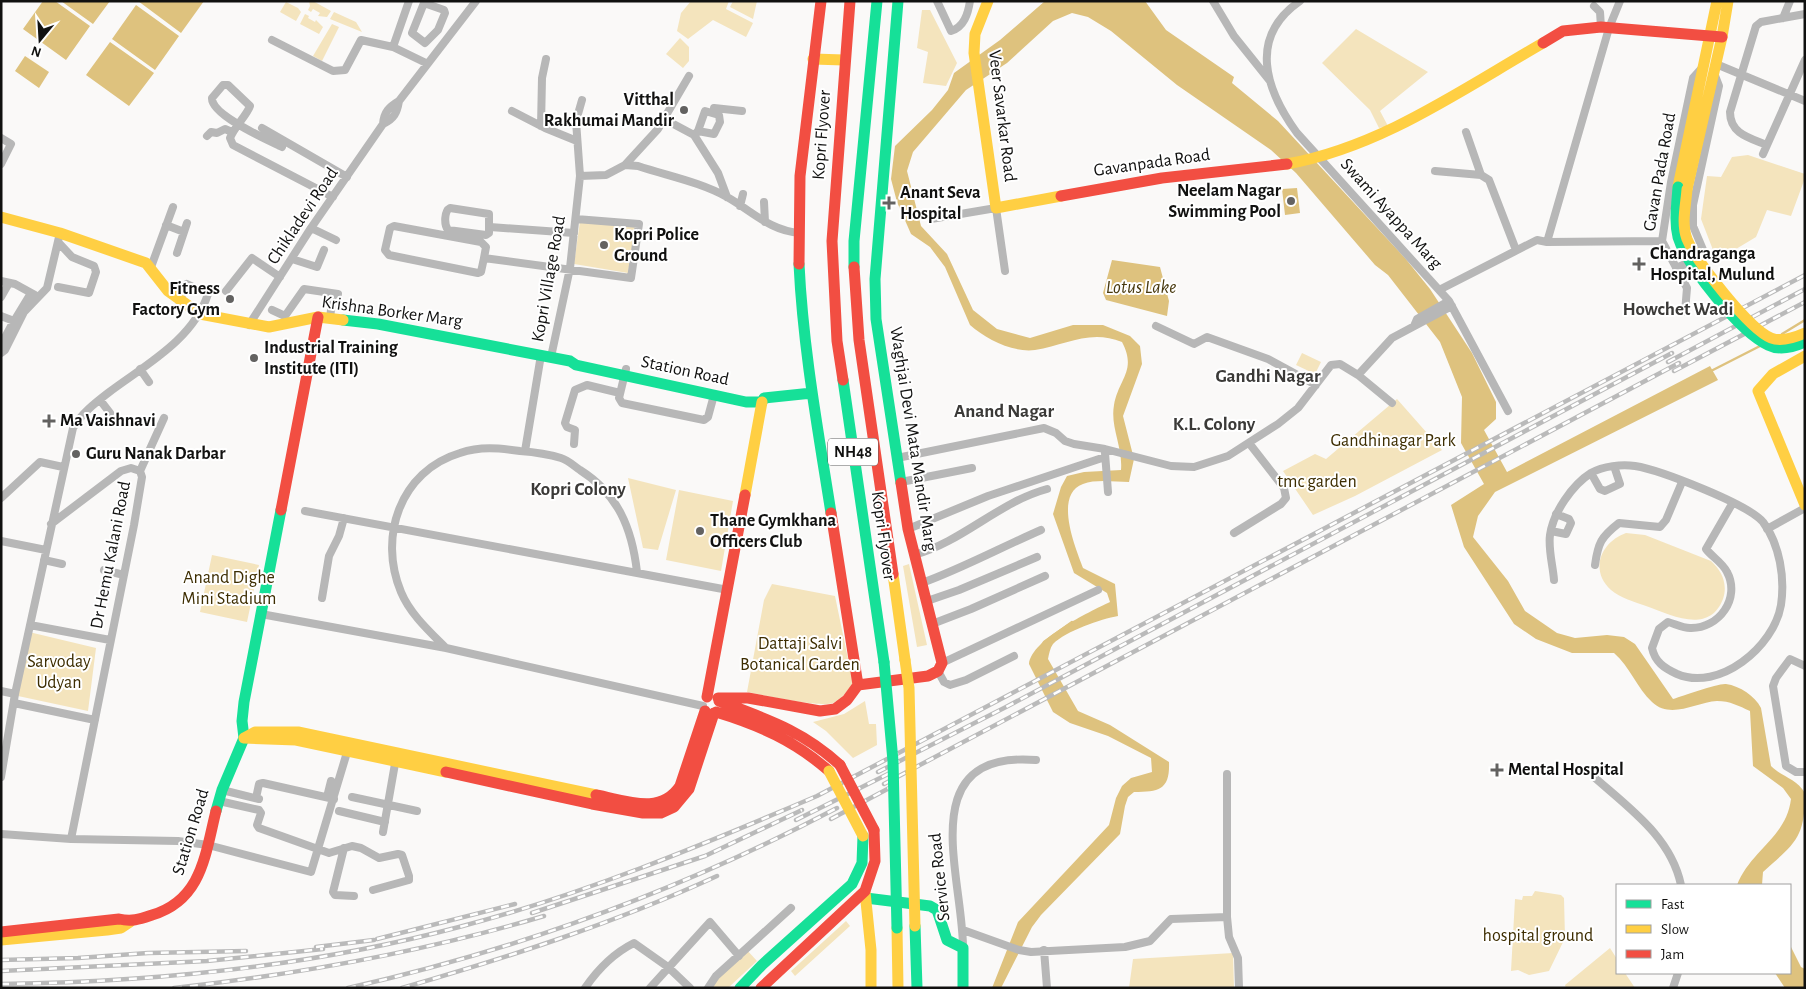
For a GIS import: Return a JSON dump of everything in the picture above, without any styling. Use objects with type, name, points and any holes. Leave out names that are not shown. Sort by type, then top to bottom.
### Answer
[{"type":"main road","points":[[712,706],[748,698],[820,711],[835,709],[847,700],[858,685],[812,393],[801,300],[800,176],[821,1]]},
{"type":"main road","name":"NH48","points":[[844,60],[850,1]]},
{"type":"main road","name":"Kopri Flyover","points":[[877,1],[854,241],[854,290],[859,340],[909,688],[917,988]]},
{"type":"main road","name":"Waghjai Devi Mata Mandir Marg","points":[[898,1],[886,126],[875,279],[876,319],[908,530],[927,601],[940,667]]},
{"type":"main road","name":"Veer Savarkar Road","points":[[988,1],[975,34],[974,57],[980,87],[996,208]]},
{"type":"main road","points":[[1711,67],[1710,36],[1717,1]]},
{"type":"main road","points":[[1728,1],[1722,37],[1711,67],[1682,188],[1676,224],[1680,243],[1701,277],[1756,340],[1782,348],[1796,346],[1805,342]]},
{"type":"main road","name":"Gavanpada Road","points":[[996,208],[1162,178],[1279,166],[1318,159],[1386,133],[1563,30],[1605,27],[1722,37]]},
{"type":"main road","points":[[813,60],[844,60]]},
{"type":"main road","name":"Kopri Flyover","points":[[844,60],[832,241],[833,290],[837,341],[888,688],[894,808],[898,988]]},
{"type":"main road","points":[[1682,188],[1684,224],[1687,239],[1712,278],[1753,323],[1772,338],[1786,338],[1805,333]]},
{"type":"main road","points":[[1,218],[59,238],[142,261],[151,267]]},
{"type":"main road","name":"Krishna Borker Marg","points":[[151,267],[179,301],[200,314],[249,325],[318,317],[388,325],[546,356]]},
{"type":"main road","points":[[318,317],[243,708],[244,738],[297,736],[535,788],[644,808],[660,813],[674,807],[685,788],[712,706],[757,401],[747,396],[699,388]]},
{"type":"main road","points":[[1805,342],[1803,358],[1773,374],[1758,391],[1805,506]]},
{"type":"main road","name":"Station Road","points":[[546,356],[570,360],[576,365],[626,372],[699,388],[714,395],[746,402],[757,401],[770,396],[812,393]]},
{"type":"main road","points":[[858,685],[928,676],[940,667]]},
{"type":"main road","points":[[712,706],[788,725],[818,745],[840,765],[874,830],[877,852],[874,873],[866,894],[871,950],[871,988]]},
{"type":"main road","points":[[712,706],[769,729],[806,750],[829,771],[863,836],[862,863],[852,884],[762,965],[740,988]]},
{"type":"main road","name":"Station Road","points":[[1,932],[24,934],[70,929],[119,920],[130,922],[169,910],[186,896],[201,868],[220,795],[244,738]]},
{"type":"main road","points":[[852,884],[866,894],[930,906],[937,910],[946,940],[963,948]]},
{"type":"main road","points":[[761,988],[866,894]]},
{"type":"main road","points":[[1,940],[24,934]]},
{"type":"main road","name":"Service Road","points":[[963,948],[963,988]]},
{"type":"main road","points":[[748,988],[762,965]]},
{"type":"main road","points":[[748,988],[773,976]]},
{"type":"street","points":[[393,47],[409,1]]},
{"type":"street","name":"Chikladevi Road","points":[[249,325],[311,228],[383,124],[391,120],[398,112],[399,101],[426,63],[476,1]]},
{"type":"street","points":[[937,1],[951,31],[967,18],[970,1]]},
{"type":"street","points":[[1213,1],[1234,36],[1270,81]]},
{"type":"street","points":[[1270,81],[1266,56],[1269,37],[1277,24],[1300,1]]},
{"type":"street","points":[[1783,18],[1790,1]]},
{"type":"street","points":[[1547,242],[1605,27],[1618,2]]},
{"type":"street","points":[[424,3],[445,11],[438,30],[426,43],[412,33],[418,16],[424,3]]},
{"type":"street","points":[[1594,6],[1600,12],[1605,27]]},
{"type":"street","points":[[406,11],[418,16]]},
{"type":"street","points":[[1767,145],[1742,135],[1732,122],[1730,112],[1756,26],[1761,22],[1805,14]]},
{"type":"street","points":[[272,40],[333,71],[345,70],[361,40],[393,47],[426,63]]},
{"type":"street","points":[[541,126],[542,78],[546,58]]},
{"type":"street","points":[[1763,154],[1805,60]]},
{"type":"street","points":[[1711,67],[1742,74],[1805,101]]},
{"type":"street","points":[[1676,268],[1697,259],[1704,252],[1693,226],[1693,206],[1719,86],[1711,67]]},
{"type":"street","name":"Gavan Pada Road","points":[[1685,312],[1687,288],[1662,241],[1671,182],[1693,78],[1711,67]]},
{"type":"street","points":[[580,176],[606,175],[626,165],[651,138],[689,76]]},
{"type":"street","name":"Swami Ayappa Marg","points":[[1270,81],[1280,109],[1318,159],[1439,290],[1508,411]]},
{"type":"street","points":[[282,147],[236,124],[212,102],[212,98],[224,84],[228,85],[249,104],[248,112],[236,124],[232,132],[230,140],[233,145],[331,199]]},
{"type":"street","name":"Kopri Village Road","points":[[525,451],[546,356],[570,268],[580,176],[576,120],[582,100]]},
{"type":"street","points":[[694,133],[704,106],[742,111]]},
{"type":"street","points":[[512,110],[541,126],[577,141]]},
{"type":"street","points":[[664,119],[694,133],[718,173],[727,197]]},
{"type":"street","points":[[262,128],[350,174],[362,172]]},
{"type":"street","points":[[206,136],[211,132],[217,133],[225,129],[232,132]]},
{"type":"street","points":[[1466,132],[1481,175]]},
{"type":"street","points":[[1,138],[10,144],[1,164]]},
{"type":"street","points":[[235,152],[331,199]]},
{"type":"street","points":[[626,165],[638,166],[694,184],[727,197],[765,222],[790,232],[800,233]]},
{"type":"street","points":[[1435,171],[1481,175],[1489,180],[1516,250]]},
{"type":"street","points":[[740,206],[742,194]]},
{"type":"street","points":[[764,202],[765,222]]},
{"type":"street","points":[[151,267],[173,207]]},
{"type":"street","points":[[450,208],[488,214],[490,227],[489,233],[486,235],[448,230],[445,226],[447,211],[450,208]]},
{"type":"street","points":[[931,218],[996,208],[1005,271]]},
{"type":"street","points":[[484,258],[570,268],[631,278],[639,224],[576,219]]},
{"type":"street","points":[[177,253],[187,223]]},
{"type":"street","points":[[166,225],[184,232]]},
{"type":"street","points":[[394,226],[481,242],[486,247],[484,258],[481,272],[478,274],[390,255],[385,250],[390,228],[394,226]]},
{"type":"street","points":[[490,227],[574,233]]},
{"type":"street","points":[[311,228],[336,240]]},
{"type":"street","points":[[58,287],[89,293],[96,272],[94,266],[72,257],[59,238]]},
{"type":"street","points":[[1,345],[24,312],[39,297],[50,279],[59,238]]},
{"type":"street","points":[[1439,290],[1537,240],[1547,242],[1662,241]]},
{"type":"street","points":[[292,259],[317,267],[324,250]]},
{"type":"street","points":[[226,291],[252,258],[280,277]]},
{"type":"street","points":[[1,297],[5,282],[39,297]]},
{"type":"street","points":[[1,777],[5,733],[14,703],[63,467],[73,428],[78,420],[100,400],[183,335],[200,314],[208,293],[187,284],[179,301]]},
{"type":"street","points":[[272,310],[284,320],[303,290],[336,294],[330,318]]},
{"type":"street","points":[[1,316],[14,321],[31,292]]},
{"type":"street","points":[[1358,375],[1386,343],[1417,325],[1417,319],[1447,306]]},
{"type":"street","points":[[1,321],[13,328]]},
{"type":"street","points":[[1156,326],[1194,344],[1207,337],[1268,359],[1316,385]]},
{"type":"street","points":[[1,353],[13,328]]},
{"type":"street","points":[[897,458],[1044,428],[1049,429],[1068,442],[1105,453],[1136,457],[1171,466],[1194,467],[1218,461],[1249,443],[1298,408],[1331,365],[1335,363],[1358,375],[1392,403]]},
{"type":"street","points":[[140,369],[150,382]]},
{"type":"street","points":[[626,372],[619,400],[622,403],[704,420],[708,417],[714,395]]},
{"type":"street","points":[[574,444],[575,430],[567,427],[566,423],[575,390],[587,385],[620,393]]},
{"type":"street","points":[[100,400],[110,413]]},
{"type":"street","points":[[140,471],[164,418]]},
{"type":"street","points":[[1234,533],[1281,504],[1286,498],[1284,488],[1249,443]]},
{"type":"street","points":[[446,648],[421,622],[401,593],[392,558],[392,526],[407,492],[430,469],[459,453],[492,447],[562,458],[594,479],[619,508],[634,543],[637,572]]},
{"type":"street","points":[[1105,453],[1108,492]]},
{"type":"street","points":[[908,530],[997,493],[1105,453]]},
{"type":"street","points":[[1,498],[40,462],[63,467]]},
{"type":"street","points":[[1592,473],[1600,489],[1605,491],[1620,484],[1614,466]]},
{"type":"street","points":[[1554,580],[1551,531],[1556,514],[1576,488],[1592,473],[1614,466],[1636,466],[1682,482],[1732,504],[1762,521],[1779,557],[1782,583],[1781,607],[1773,627],[1760,644],[1729,671],[1705,678],[1691,679],[1668,670],[1658,662],[1652,648],[1659,629],[1668,622],[1690,628],[1709,625],[1724,614],[1730,600],[1731,585],[1727,571],[1706,549],[1732,504]]},
{"type":"street","name":"Dr Hemu Kalani Road","points":[[51,524],[121,471],[130,468],[140,471],[142,477],[124,575],[71,839]]},
{"type":"street","points":[[901,482],[972,468]]},
{"type":"street","points":[[1595,565],[1598,544],[1607,532],[1619,523],[1660,527],[1666,520],[1682,482]]},
{"type":"street","points":[[914,555],[938,547],[1013,502],[1047,489]]},
{"type":"street","points":[[1767,529],[1805,506]]},
{"type":"street","points":[[305,511],[728,590]]},
{"type":"street","points":[[1551,531],[1566,534],[1571,523],[1569,519],[1556,514]]},
{"type":"street","points":[[322,598],[329,556],[339,536],[344,518]]},
{"type":"street","points":[[922,583],[944,575],[966,563],[1041,530]]},
{"type":"street","points":[[1,541],[46,550]]},
{"type":"street","points":[[927,601],[960,590],[1037,557]]},
{"type":"street","points":[[44,560],[62,564]]},
{"type":"street","points":[[104,570],[124,575]]},
{"type":"street","points":[[932,624],[971,610],[1045,576]]},
{"type":"street","points":[[1014,656],[950,686],[944,682],[940,667],[1098,590]]},
{"type":"street","points":[[261,614],[446,648],[712,706]]},
{"type":"street","points":[[30,625],[110,640]]},
{"type":"street","points":[[1805,666],[1790,659],[1776,678],[1773,686],[1786,766],[1796,772],[1805,772]]},
{"type":"street","points":[[1,691],[16,694]]},
{"type":"street","points":[[14,703],[95,720]]},
{"type":"street","points":[[330,798],[349,748]]},
{"type":"street","points":[[383,832],[396,758]]},
{"type":"street","name":"Service Road","points":[[963,948],[963,930],[952,825],[956,803],[966,779],[986,764],[1013,760],[1036,760]]},
{"type":"street","points":[[1227,774],[1227,917],[1229,937],[1238,958],[1239,988]]},
{"type":"street","points":[[1594,777],[1664,842],[1678,871],[1681,884]]},
{"type":"street","points":[[1,834],[71,839],[178,841],[208,844],[308,872],[313,870],[319,850],[330,798],[331,781]]},
{"type":"street","points":[[220,795],[257,798],[261,783],[330,798]]},
{"type":"street","points":[[220,795],[259,810],[261,813],[257,826],[259,828],[319,850],[332,853],[352,846],[361,848],[379,858],[398,854],[403,857],[409,880],[373,890]]},
{"type":"street","points":[[352,797],[416,811]]},
{"type":"street","points":[[339,811],[385,822]]},
{"type":"street","points":[[344,848],[333,892],[335,895],[354,896]]},
{"type":"street","points":[[708,988],[739,956],[791,908]]},
{"type":"street","points":[[963,930],[1019,950],[1125,947],[1150,941],[1172,919],[1227,917]]},
{"type":"street","points":[[653,987],[668,967],[710,922],[739,956]]},
{"type":"street","points":[[585,988],[609,960],[621,950],[634,943],[668,967],[690,988]]},
{"type":"street","points":[[1044,950],[1046,988]]},
{"type":"street","points":[[1673,988],[1678,974]]},
{"type":"green space","points":[[309,1],[313,1],[331,11],[327,17],[318,16],[320,13],[313,9],[311,12],[308,10],[310,6]]},
{"type":"green space","points":[[691,1],[729,1],[726,9],[753,23],[746,37],[713,20],[688,39],[677,31],[681,13]]},
{"type":"green space","points":[[733,1],[757,1],[753,19],[730,7]]},
{"type":"green space","points":[[286,2],[298,8],[301,12],[296,21],[280,12]]},
{"type":"green space","points":[[922,10],[930,10],[957,63],[946,86],[923,83],[928,52],[917,48]]},
{"type":"green space","points":[[334,12],[356,22],[362,32],[330,19]]},
{"type":"green space","points":[[305,14],[315,22],[316,20],[323,27],[319,34],[300,24]]},
{"type":"green space","points":[[332,24],[339,27],[322,61],[313,56]]},
{"type":"green space","points":[[1356,29],[1428,72],[1380,111],[1388,126],[1379,128],[1370,110],[1322,63]]},
{"type":"green space","points":[[680,38],[689,47],[689,61],[683,68],[666,54]]},
{"type":"green space","points":[[1748,155],[1805,174],[1805,178],[1791,216],[1767,210],[1756,237],[1726,255],[1713,250],[1701,219],[1707,176],[1721,177],[1732,157]]},
{"type":"green space","name":"Kopri Police Ground","points":[[580,221],[635,226],[628,273],[574,264]]},
{"type":"green space","points":[[1302,353],[1321,362],[1315,374],[1296,365]]},
{"type":"green space","name":"Gandhinagar Park","points":[[1397,399],[1442,450],[1355,496],[1313,515],[1283,471],[1315,454],[1326,459]]},
{"type":"green space","points":[[628,478],[676,490],[658,550],[643,548]]},
{"type":"green space","name":"Thane Gymkhana Officers Club","points":[[679,490],[733,501],[721,571],[666,560]]},
{"type":"green space","points":[[1626,533],[1645,535],[1711,561],[1721,573],[1725,588],[1723,599],[1717,610],[1709,617],[1699,619],[1678,617],[1632,601],[1611,590],[1604,582],[1601,574],[1599,566],[1601,557],[1610,543]]},
{"type":"green space","name":"Anand Dighe Mini Stadium","points":[[212,555],[259,565],[247,622],[200,612]]},
{"type":"green space","points":[[909,564],[927,645],[917,647],[903,566]]},
{"type":"green space","name":"Dattaji Salvi Botanical Garden","points":[[772,584],[835,596],[853,683],[833,703],[817,704],[747,692],[764,600]]},
{"type":"green space","name":"Sarvoday Udyan","points":[[29,632],[96,648],[88,711],[18,696]]},
{"type":"green space","points":[[865,701],[869,724],[876,724],[877,745],[853,758],[826,731],[813,722],[844,714]]},
{"type":"green space","name":"hospital ground","points":[[1535,891],[1561,895],[1564,898],[1565,938],[1549,971],[1529,975],[1518,970],[1511,971],[1515,899],[1522,900],[1523,896],[1532,896]]},
{"type":"green space","points":[[846,921],[850,926],[795,976],[791,971]]},
{"type":"green space","points":[[1610,948],[1616,957],[1616,974],[1626,974],[1635,988],[1566,988],[1565,985]]},
{"type":"green space","points":[[746,949],[757,961],[728,988],[708,988]]},
{"type":"green space","points":[[1233,953],[1234,988],[1129,988],[1133,959]]},
{"type":"water","points":[[43,1],[55,1],[90,26],[66,60],[23,29]]},
{"type":"water","points":[[61,1],[110,1],[93,24]]},
{"type":"water","points":[[138,1],[204,1],[181,33]]},
{"type":"water","points":[[1045,1],[1145,1],[1166,30],[1234,77],[1232,83],[1278,121],[1405,258],[1430,289],[1472,353],[1496,402],[1496,419],[1484,430],[1507,472],[1710,366],[1718,380],[1495,492],[1478,516],[1473,537],[1508,581],[1525,611],[1557,633],[1575,638],[1607,635],[1624,637],[1635,644],[1673,699],[1726,684],[1742,689],[1755,699],[1761,708],[1771,766],[1797,784],[1805,793],[1805,808],[1800,831],[1796,839],[1783,854],[1763,872],[1762,884],[1738,884],[1751,862],[1782,824],[1788,812],[1791,799],[1783,788],[1753,766],[1750,711],[1722,701],[1709,702],[1684,709],[1667,710],[1652,702],[1614,653],[1572,653],[1536,639],[1514,624],[1464,547],[1451,505],[1484,484],[1461,443],[1462,397],[1440,342],[1388,275],[1375,265],[1296,173],[1271,150],[1177,85],[1111,31],[1088,17],[1072,13],[1053,21],[1007,63],[966,90],[913,152],[907,171],[921,226],[947,254],[973,310],[997,329],[1030,338],[1073,325],[1103,325],[1130,336],[1140,346],[1142,364],[1123,416],[1134,459],[1129,482],[1100,481],[1083,484],[1074,490],[1069,499],[1068,510],[1072,536],[1083,568],[1115,584],[1118,616],[1075,630],[1059,639],[1050,649],[1048,659],[1078,711],[1110,725],[1169,762],[1169,771],[1168,778],[1162,787],[1157,790],[1134,792],[1128,797],[1120,834],[1041,915],[1032,927],[1001,988],[992,988],[1018,922],[1109,825],[1116,798],[1122,786],[1131,778],[1152,772],[1151,758],[1108,736],[1070,723],[1053,712],[1029,664],[1032,655],[1050,636],[1076,619],[1110,602],[1107,593],[1074,573],[1053,514],[1061,487],[1067,476],[1084,472],[1121,470],[1113,413],[1116,396],[1127,368],[1128,360],[1122,342],[1099,337],[1078,339],[1046,348],[1027,350],[1000,344],[976,330],[970,325],[945,267],[930,247],[911,234],[897,202],[891,179],[895,146],[932,110],[948,90],[954,73],[1000,40]]},
{"type":"water","points":[[136,5],[179,36],[155,70],[112,39]]},
{"type":"water","points":[[110,42],[154,73],[129,106],[86,75]]},
{"type":"water","points":[[25,56],[49,72],[39,88],[15,71]]},
{"type":"water","name":"Neelam Nagar Swimming Pool","points":[[1297,188],[1300,213],[1285,215],[1282,189]]},
{"type":"water","name":"Lotus Lake","points":[[1112,260],[1160,267],[1169,301],[1167,316],[1106,300],[1103,293]]},
{"type":"water","points":[[1791,947],[1801,967],[1805,969],[1805,988],[1785,988],[1776,974],[1791,974]]},
{"type":"waterway","points":[[1782,334],[1805,320]]},
{"type":"waterway","points":[[1711,371],[1762,345]]},
{"type":"waterway","points":[[1043,644],[1072,622]]},
{"type":"railway","points":[[1,984],[116,980],[232,970],[289,962],[403,941],[459,927],[550,900],[685,851],[817,796],[1805,275]]},
{"type":"railway","points":[[1668,362],[1805,289]]},
{"type":"railway","points":[[1674,371],[1805,302]]},
{"type":"railway","points":[[878,772],[1006,707],[1672,353]]},
{"type":"railway","points":[[884,784],[1679,363]]},
{"type":"railway","points":[[796,820],[890,773]]},
{"type":"railway","points":[[831,819],[895,785]]},
{"type":"railway","points":[[348,988],[412,973],[474,955],[537,936],[598,914],[720,865],[837,808]]},
{"type":"railway","points":[[532,913],[705,856],[802,810]]},
{"type":"railway","points":[[402,988],[482,964],[601,924],[717,876]]},
{"type":"railway","points":[[377,939],[515,904]]},
{"type":"railway","points":[[174,988],[315,969],[407,951],[544,916]]},
{"type":"railway","points":[[316,947],[374,940]]},
{"type":"railway","points":[[1,971],[207,961],[323,949]]},
{"type":"railway","points":[[1,960],[78,958],[148,953],[246,951]]},
{"type":"traffic: fast","points":[[854,267],[854,241],[877,1]]},
{"type":"traffic: fast","points":[[898,1],[875,279],[876,319],[901,483]]},
{"type":"traffic: fast","points":[[1678,187],[1676,218],[1678,237],[1692,264],[1716,297],[1743,327],[1768,345],[1777,348],[1787,348],[1805,342]]},
{"type":"traffic: fast","points":[[799,264],[807,358],[831,513]]},
{"type":"traffic: fast","points":[[343,320],[378,324],[570,361],[576,365],[746,402],[762,402],[764,398],[812,393]]},
{"type":"traffic: fast","points":[[843,380],[884,662]]},
{"type":"traffic: fast","points":[[216,811],[222,790],[244,738],[242,721],[244,702],[281,510]]},
{"type":"traffic: fast","points":[[884,662],[893,761],[897,928]]},
{"type":"traffic: fast","points":[[740,988],[762,965],[852,884],[862,863],[863,836]]},
{"type":"traffic: fast","points":[[866,898],[930,906],[937,910],[947,940],[963,948],[963,988]]},
{"type":"traffic: fast","points":[[915,926],[917,988]]},
{"type":"traffic: slow","points":[[988,1],[975,34],[974,53],[996,208],[1061,196]]},
{"type":"traffic: slow","points":[[1678,187],[1717,1]]},
{"type":"traffic: slow","points":[[1687,189],[1722,37],[1728,1]]},
{"type":"traffic: slow","points":[[1287,164],[1322,156],[1388,131],[1420,115],[1543,43]]},
{"type":"traffic: slow","points":[[813,59],[844,60]]},
{"type":"traffic: slow","points":[[1687,189],[1684,220],[1687,239],[1712,278],[1737,309],[1761,332],[1771,338],[1784,339],[1805,333]]},
{"type":"traffic: slow","points":[[1,217],[60,233],[146,263],[168,291],[200,314],[269,327],[318,317],[343,320]]},
{"type":"traffic: slow","points":[[1805,356],[1773,374],[1758,391],[1805,505]]},
{"type":"traffic: slow","points":[[745,495],[762,402]]},
{"type":"traffic: slow","points":[[893,574],[905,660]]},
{"type":"traffic: slow","points":[[905,660],[909,688],[915,926]]},
{"type":"traffic: slow","points":[[244,738],[255,732],[298,732],[596,795]]},
{"type":"traffic: slow","points":[[244,738],[296,740],[446,772]]},
{"type":"traffic: slow","points":[[829,771],[863,836]]},
{"type":"traffic: slow","points":[[865,892],[871,950],[871,988]]},
{"type":"traffic: slow","points":[[1,940],[107,930],[121,928],[130,922]]},
{"type":"traffic: slow","points":[[897,928],[898,988]]},
{"type":"traffic: jam","points":[[799,264],[800,176],[821,1]]},
{"type":"traffic: jam","points":[[843,380],[837,341],[832,241],[850,1]]},
{"type":"traffic: jam","points":[[1543,43],[1563,31],[1601,27],[1722,37]]},
{"type":"traffic: jam","points":[[1061,196],[1162,178],[1287,164]]},
{"type":"traffic: jam","points":[[854,267],[859,340],[893,574]]},
{"type":"traffic: jam","points":[[281,510],[318,317]]},
{"type":"traffic: jam","points":[[858,685],[928,676],[938,671],[942,663],[908,529],[901,483]]},
{"type":"traffic: jam","points":[[707,697],[745,495]]},
{"type":"traffic: jam","points":[[718,698],[748,698],[820,711],[835,709],[847,700],[858,685],[831,513]]},
{"type":"traffic: jam","points":[[719,701],[768,720],[797,734],[826,753],[840,765]]},
{"type":"traffic: jam","points":[[596,795],[641,804],[663,801],[672,795],[680,786],[705,711]]},
{"type":"traffic: jam","points":[[716,712],[747,722],[776,735],[803,751],[829,771]]},
{"type":"traffic: jam","points":[[446,772],[592,804],[643,813],[661,813],[674,807],[689,789],[714,713]]},
{"type":"traffic: jam","points":[[840,765],[874,830]]},
{"type":"traffic: jam","points":[[1,932],[119,919],[136,920],[169,908],[182,899],[199,874],[216,811]]},
{"type":"traffic: jam","points":[[761,988],[865,891],[875,861],[874,830]]},
{"type":"place","name":"Vitthal Rakhumai Mandir","points":[[684,110]]},
{"type":"place","name":"Neelam Nagar Swimming Pool","points":[[1291,201]]},
{"type":"place","name":"Anant Seva Hospital","points":[[889,203]]},
{"type":"place","name":"Kopri Police Ground","points":[[604,245]]},
{"type":"place","name":"Chandraganga Hospital, Mulund","points":[[1639,264]]},
{"type":"place","name":"Fitness Factory Gym","points":[[230,299]]},
{"type":"place","name":"Industrial Training Institute (ITI)","points":[[254,358]]},
{"type":"place","name":"Ma Vaishnavi","points":[[49,421]]},
{"type":"place","name":"Guru Nanak Darbar","points":[[76,454]]},
{"type":"place","name":"Thane Gymkhana Officers Club","points":[[700,531]]},
{"type":"place","name":"Mental Hospital","points":[[1497,770]]},
{"type":"district","name":"Howchet Wadi","points":[[1678,309]]},
{"type":"district","name":"Gandhi Nagar","points":[[1268,376]]},
{"type":"district","name":"Anand Nagar","points":[[1004,411]]},
{"type":"district","name":"K.L. Colony","points":[[1214,424]]},
{"type":"district","name":"Kopri Colony","points":[[578,489]]},
{"type":"park label","name":"tmc garden","points":[[1317,482]]}]
